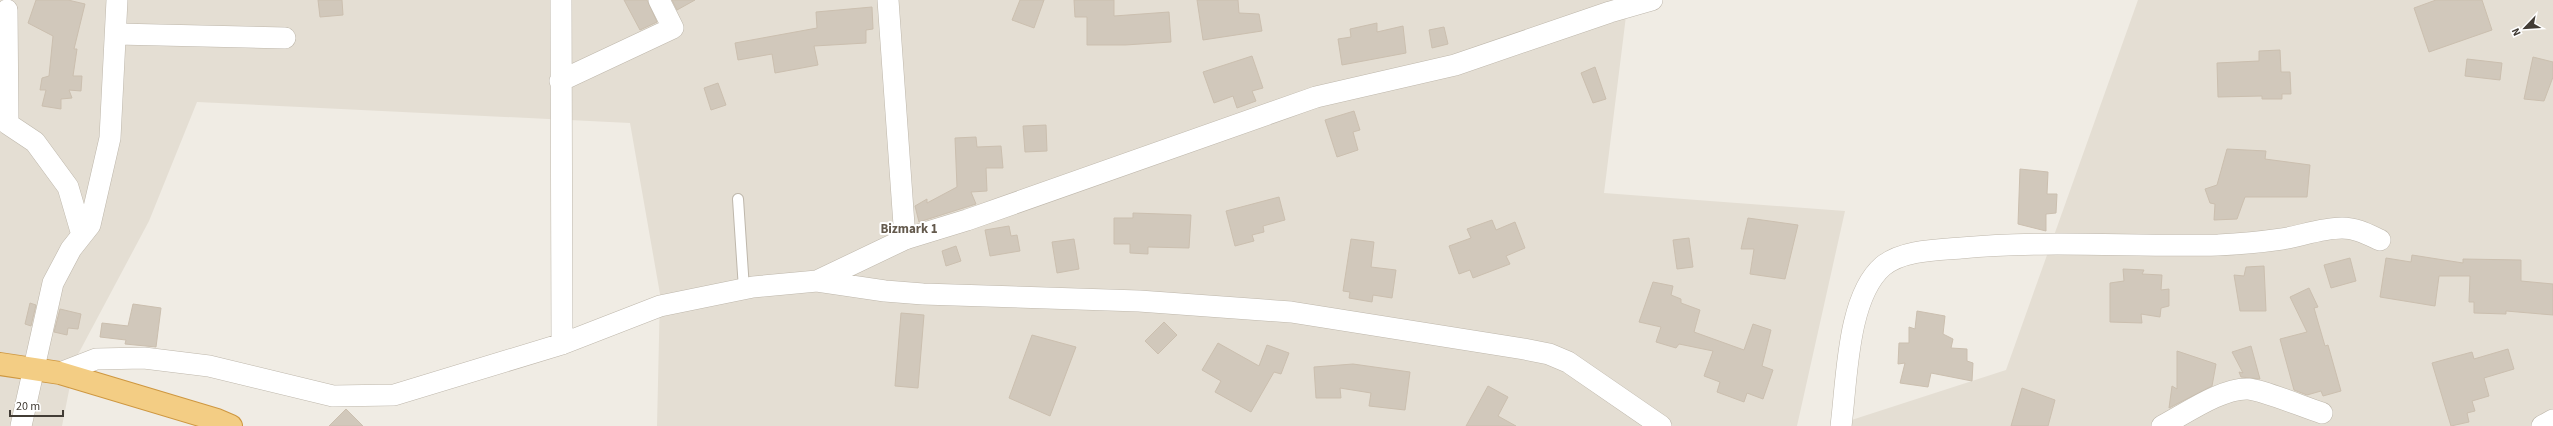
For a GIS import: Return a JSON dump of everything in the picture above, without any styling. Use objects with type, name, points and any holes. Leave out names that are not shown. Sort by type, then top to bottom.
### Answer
[{"type":"highway","points":[[0,364],[60,373],[217,420],[231,426]]},
{"type":"street","points":[[21,426],[53,283],[71,249],[90,225],[110,138],[117,0]]},
{"type":"street","points":[[561,0],[560,81],[562,344]]},
{"type":"street","points":[[560,81],[673,28],[659,0]]},
{"type":"street","points":[[888,0],[905,239]]},
{"type":"street","points":[[817,281],[905,239],[967,220],[1316,97],[1455,65],[1610,6],[1652,0]]},
{"type":"street","points":[[7,10],[8,124],[36,142],[68,186],[82,236]]},
{"type":"street","points":[[116,34],[285,38]]},
{"type":"street","points":[[1841,426],[1856,314],[1861,295],[1871,278],[1885,265],[1906,255],[1980,246],[2061,242],[2218,245],[2251,242],[2342,228],[2358,230],[2380,240]]},
{"type":"street","points":[[60,373],[96,359],[144,358],[209,366],[333,396],[394,395],[562,344],[660,306],[744,289],[817,281],[886,291],[923,294],[1139,301],[1291,312],[1524,349],[1549,354],[1568,362],[1661,426]]},
{"type":"street","points":[[2162,426],[2218,396],[2249,389],[2322,413]]},
{"type":"street","points":[[2542,426],[2553,420]]},
{"type":"lane","points":[[738,199],[744,289]]},
{"type":"shaded area","points":[[0,0],[1628,0],[1604,193],[1845,211],[1797,426],[657,426],[660,294],[630,123],[197,102],[149,221],[75,360],[62,426],[0,426]]},
{"type":"shaded area","points":[[2138,0],[2553,0],[2553,426],[1833,426],[2006,370]]},
{"type":"building","points":[[36,0],[68,0],[85,4],[74,49],[77,49],[73,76],[82,76],[81,91],[69,90],[72,98],[61,99],[61,109],[42,106],[46,90],[40,90],[42,78],[49,76],[53,36],[28,23]]},
{"type":"building","points":[[318,0],[342,0],[343,15],[320,17]]},
{"type":"building","points":[[624,0],[647,0],[657,22],[640,30]]},
{"type":"building","points":[[672,0],[695,0],[677,10]]},
{"type":"building","points":[[1020,0],[1044,0],[1034,28],[1012,20]]},
{"type":"building","points":[[1074,0],[1114,0],[1114,16],[1169,12],[1171,42],[1125,45],[1087,45],[1087,17],[1075,17]]},
{"type":"building","points":[[1197,0],[1238,0],[1239,13],[1259,14],[1262,31],[1203,40]]},
{"type":"building","points":[[2436,0],[2482,0],[2492,30],[2429,52],[2414,8]]},
{"type":"building","points":[[872,7],[873,29],[866,30],[866,43],[814,46],[818,65],[775,73],[772,54],[738,60],[735,43],[817,28],[816,12]]},
{"type":"building","points":[[1377,23],[1377,32],[1403,26],[1406,53],[1342,65],[1338,39],[1351,37],[1350,29]]},
{"type":"building","points":[[1444,27],[1448,44],[1432,48],[1429,30]]},
{"type":"building","points":[[2280,50],[2281,72],[2290,72],[2291,94],[2282,94],[2282,99],[2262,99],[2262,96],[2218,97],[2217,63],[2259,61],[2259,51]]},
{"type":"building","points":[[1252,56],[1263,88],[1252,91],[1256,101],[1237,108],[1233,96],[1214,103],[1203,72]]},
{"type":"building","points":[[2533,57],[2553,62],[2553,77],[2544,101],[2524,99]]},
{"type":"building","points":[[2467,59],[2502,63],[2500,80],[2465,76]]},
{"type":"building","points":[[1595,67],[1606,99],[1593,103],[1581,73]]},
{"type":"building","points":[[718,83],[726,105],[711,110],[704,88]]},
{"type":"building","points":[[1354,111],[1360,130],[1353,132],[1358,150],[1337,157],[1325,120]]},
{"type":"building","points":[[1046,125],[1047,151],[1025,152],[1023,126]]},
{"type":"building","points":[[976,137],[977,147],[1001,146],[1003,168],[986,168],[987,191],[971,192],[976,204],[919,222],[915,206],[927,199],[927,203],[957,187],[955,138]]},
{"type":"building","points":[[2227,149],[2266,151],[2265,159],[2310,165],[2307,197],[2245,197],[2237,219],[2214,220],[2215,204],[2210,203],[2205,189],[2217,185]]},
{"type":"building","points":[[2020,169],[2048,172],[2047,194],[2057,194],[2056,213],[2046,214],[2046,231],[2018,224]]},
{"type":"building","points":[[1279,197],[1285,220],[1263,226],[1264,232],[1252,235],[1254,241],[1235,246],[1226,211]]},
{"type":"building","points":[[1133,213],[1191,215],[1189,248],[1148,247],[1148,254],[1130,253],[1130,244],[1114,244],[1114,218],[1133,218]]},
{"type":"building","points":[[1748,218],[1798,225],[1785,279],[1750,274],[1754,249],[1741,249]]},
{"type":"building","points":[[1492,220],[1496,230],[1515,222],[1525,248],[1506,256],[1510,264],[1473,278],[1470,270],[1459,274],[1449,246],[1471,238],[1467,229]]},
{"type":"building","points":[[1009,226],[1011,236],[1017,235],[1020,251],[990,256],[985,230]]},
{"type":"building","points":[[1689,238],[1693,267],[1677,269],[1673,240]]},
{"type":"building","points":[[1074,239],[1079,269],[1057,273],[1052,242]]},
{"type":"building","points":[[1351,239],[1374,242],[1371,267],[1396,270],[1392,298],[1373,295],[1372,302],[1349,298],[1350,292],[1343,291]]},
{"type":"building","points":[[956,246],[961,261],[946,266],[942,251]]},
{"type":"building","points":[[2412,255],[2463,263],[2463,259],[2521,260],[2521,281],[2553,284],[2553,315],[2506,311],[2506,314],[2474,313],[2474,302],[2469,302],[2470,276],[2439,276],[2435,306],[2380,297],[2386,258],[2411,262]]},
{"type":"building","points":[[2350,258],[2356,281],[2331,288],[2324,265]]},
{"type":"building","points":[[2264,266],[2266,311],[2240,311],[2234,275],[2244,276],[2246,267]]},
{"type":"building","points":[[2123,269],[2144,270],[2142,274],[2162,275],[2161,290],[2169,289],[2169,306],[2161,308],[2160,317],[2141,314],[2142,323],[2110,322],[2110,283],[2124,281]]},
{"type":"building","points":[[1653,282],[1673,286],[1671,295],[1681,299],[1681,303],[1700,310],[1694,332],[1744,350],[1753,324],[1771,330],[1762,366],[1773,370],[1763,399],[1747,393],[1744,402],[1717,392],[1720,382],[1704,376],[1713,351],[1679,344],[1676,348],[1656,342],[1661,327],[1639,322]]},
{"type":"building","points":[[2309,288],[2318,307],[2314,308],[2325,346],[2328,345],[2341,391],[2323,396],[2321,391],[2307,395],[2294,390],[2280,339],[2307,332],[2290,297]]},
{"type":"building","points":[[30,303],[36,305],[31,326],[25,324]]},
{"type":"building","points":[[133,304],[161,308],[156,347],[125,344],[126,340],[100,337],[102,323],[128,326]]},
{"type":"building","points":[[60,309],[81,314],[78,329],[68,328],[67,335],[54,332]]},
{"type":"building","points":[[1917,311],[1945,316],[1943,334],[1953,339],[1951,348],[1967,349],[1967,361],[1973,363],[1972,381],[1931,373],[1928,387],[1900,383],[1905,363],[1898,364],[1899,343],[1909,343],[1909,327],[1915,329]]},
{"type":"building","points":[[901,313],[924,315],[918,388],[895,386]]},
{"type":"building","points":[[1164,322],[1177,335],[1158,354],[1145,341]]},
{"type":"building","points":[[1032,335],[1076,347],[1050,416],[1009,398]]},
{"type":"building","points":[[1218,343],[1259,366],[1267,345],[1289,353],[1281,374],[1274,372],[1251,412],[1215,392],[1221,381],[1202,370]]},
{"type":"building","points":[[2251,346],[2260,379],[2241,377],[2239,372],[2243,373],[2232,352]]},
{"type":"building","points":[[2508,349],[2514,369],[2484,378],[2489,396],[2472,401],[2475,411],[2467,413],[2469,422],[2451,426],[2432,363],[2472,352],[2474,359]]},
{"type":"building","points":[[2177,351],[2216,364],[2212,386],[2169,408],[2172,386],[2177,389]]},
{"type":"building","points":[[1353,364],[1410,372],[1405,410],[1369,406],[1371,393],[1340,388],[1341,398],[1316,398],[1314,367]]},
{"type":"building","points":[[1488,386],[1508,397],[1498,416],[1516,426],[1466,426]]},
{"type":"building","points":[[2022,388],[2055,400],[2048,426],[2011,426]]},
{"type":"building","points":[[346,409],[363,426],[329,426]]},
{"type":"district","name":"Bizmark 1","points":[[909,229]]}]
